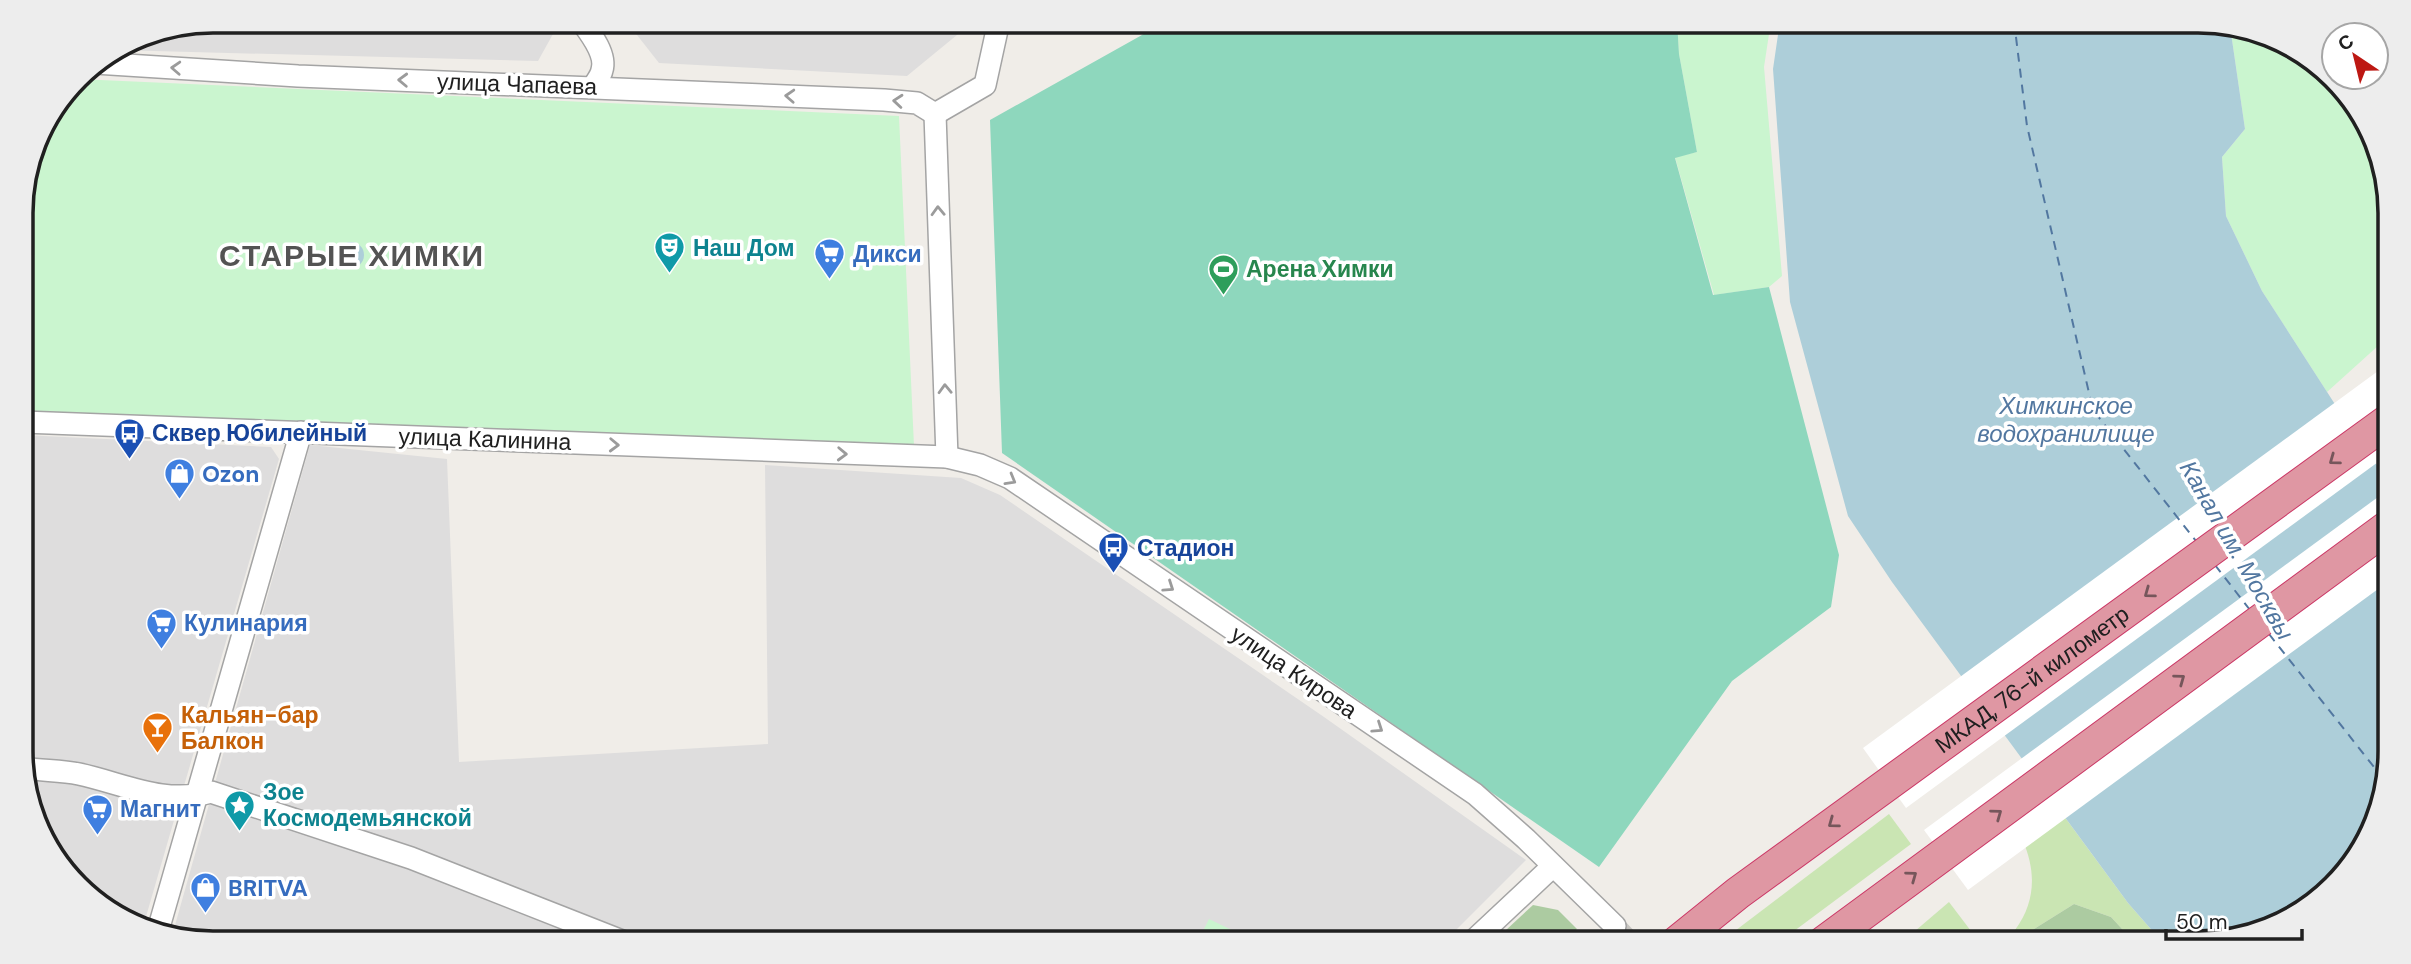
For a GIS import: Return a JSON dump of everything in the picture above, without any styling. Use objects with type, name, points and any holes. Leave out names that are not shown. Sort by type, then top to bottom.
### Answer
[{"type":"highway","name":"МКАД, 76-й километр","points":[[1692,930],[1888,783],[2378,428]]},
{"type":"highway","points":[[1840,930],[2378,534]]},
{"type":"street","points":[[589,34],[600,51],[603,69],[593,87]]},
{"type":"street","points":[[947,457],[935,114],[985,85],[996,34]]},
{"type":"street","name":"улица Чапаева","points":[[112,65],[298,76],[914,103],[935,114]]},
{"type":"street","name":"улица Калинина","points":[[34,422],[947,457]]},
{"type":"street","points":[[160,922],[301,432]]},
{"type":"street","name":"улица Кирова","points":[[947,457],[980,465],[1010,478],[1475,794],[1615,926]]},
{"type":"street","points":[[35,769],[76,773],[167,797],[196,796],[211,792],[411,858],[596,931]]},
{"type":"street","points":[[1484,930],[1553,866]]},
{"type":"shaded area","points":[[201,34],[553,34],[538,61],[136,51],[166,39]]},
{"type":"shaded area","points":[[636,34],[959,34],[907,76],[659,63]]},
{"type":"shaded area","points":[[34,436],[271,447],[279,459],[146,917],[113,900],[78,870],[52,831],[37,786],[33,751]]},
{"type":"shaded area","points":[[310,445],[447,459],[459,762],[768,744],[765,465],[961,478],[1000,495],[1324,717],[1526,860],[1456,930],[213,931],[175,926]]},
{"type":"green space","points":[[1678,33],[1769,33],[1764,67],[1782,276],[1769,287],[1714,295],[1675,157],[1697,152]]},
{"type":"green space","points":[[1678,33],[1697,152],[1675,158],[1713,295],[1769,287],[1839,555],[1831,607],[1732,681],[1599,867],[1002,453],[990,120],[1145,34]]},
{"type":"green space","points":[[2232,37],[2278,52],[2317,78],[2320,81],[2320,91],[2330,91],[2333,94],[2354,123],[2364,144],[2372,166],[2378,213],[2378,346],[2327,392],[2262,291],[2226,216],[2222,157],[2245,129]]},
{"type":"green space","points":[[92,80],[899,116],[914,446],[34,411],[34,201],[39,166],[52,133],[64,113]]},
{"type":"green space","points":[[2061,812],[2128,903],[2152,930],[2123,930],[2111,917],[2074,904],[2032,930],[2015,930],[2027,909],[2032,886],[2030,864],[2023,841]]},
{"type":"green space","points":[[1889,814],[1911,844],[1795,930],[1736,930]]},
{"type":"green space","points":[[1949,902],[1970,930],[1916,930]]},
{"type":"green space","points":[[2074,904],[2111,917],[2123,930],[2032,930]]},
{"type":"green space","points":[[1533,905],[1558,910],[1577,929],[1575,930],[1506,930]]},
{"type":"green space","points":[[1209,919],[1233,930],[1203,931]]},
{"type":"water","name":"Химкинское водохранилище","points":[[1778,33],[2198,33],[2232,37],[2245,129],[2222,157],[2226,216],[2262,291],[2378,466],[2378,751],[2374,786],[2359,831],[2347,851],[2325,878],[2308,894],[2288,907],[2256,921],[2233,927],[2210,930],[2152,930],[2128,903],[1892,582],[1848,516],[1790,302],[1773,69]]},
{"type":"water","points":[[351,242],[360,246],[364,255],[360,264],[351,268],[342,264],[338,255],[342,246]]},
{"type":"pier","points":[[2378,371],[2378,462],[1906,808],[1863,748]]},
{"type":"pier","points":[[2378,497],[2378,589],[1968,890],[1924,830]]},
{"type":"ferry route","points":[[2015,33],[2027,126],[2093,410],[2196,541]]},
{"type":"ferry route","points":[[2215,565],[2250,610]]},
{"type":"ferry route","points":[[2269,634],[2376,770]]},
{"type":"tunnel","points":[[1615,926],[1619,930]]},
{"type":"place","name":"Наш Дом","points":[[670,275]]},
{"type":"place","name":"Дикси","points":[[830,281]]},
{"type":"place","name":"Арена Химки","points":[[1223,296]]},
{"type":"place","name":"Сквер Юбилейный","points":[[129,460]]},
{"type":"place","name":"Ozon","points":[[179,501]]},
{"type":"place","name":"Стадион","points":[[1114,575]]},
{"type":"place","name":"Кулинария","points":[[161,650]]},
{"type":"place","name":"Кальян-бар Балкон","points":[[158,755]]},
{"type":"place","name":"Зое Космодемьянской","points":[[240,832]]},
{"type":"place","name":"Магнит","points":[[97,836]]},
{"type":"place","name":"BRITVA","points":[[205,915]]},
{"type":"district","name":"СТАРЫЕ ХИМКИ","points":[[352,255]]},
{"type":"water label","name":"Канал им. Москвы","points":[[2237,550]]}]
